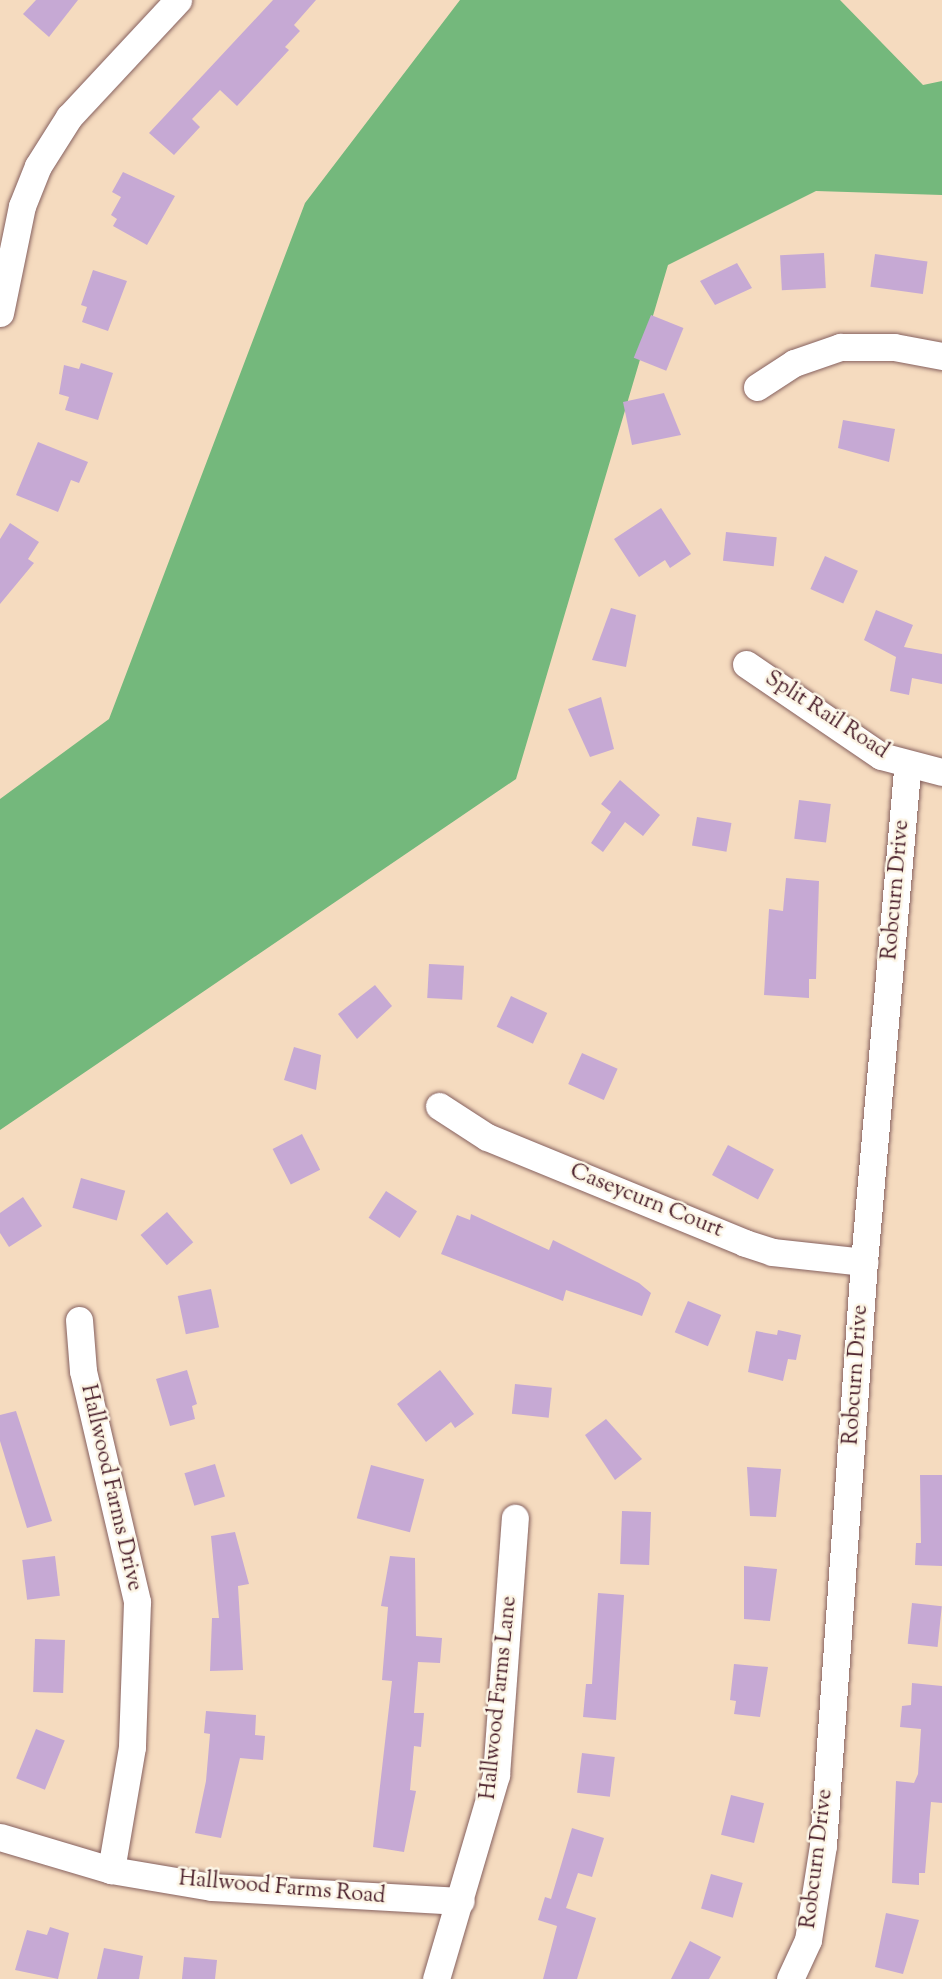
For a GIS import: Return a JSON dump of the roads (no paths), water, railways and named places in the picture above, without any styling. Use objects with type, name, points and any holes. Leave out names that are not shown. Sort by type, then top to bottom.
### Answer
[{"type":"street","points":[[0,313],[6,244],[38,166],[60,129],[132,53],[178,0]]},
{"type":"street","points":[[757,387],[794,363],[840,347],[894,347],[942,356]]},
{"type":"street","name":"Split Rail Road","points":[[746,664],[880,756],[908,766],[942,772]]},
{"type":"street","name":"Robcurn Drive","points":[[790,1979],[808,1940],[824,1845],[864,1262],[908,766]]},
{"type":"street","name":"Caseycurn Court","points":[[439,1106],[487,1137],[745,1243],[772,1252],[864,1262]]},
{"type":"street","name":"Hallwood Farms Drive","points":[[79,1320],[82,1371],[137,1602],[132,1748],[111,1870]]},
{"type":"street","name":"Hallwood Farms Lane","points":[[436,1979],[461,1901],[496,1775],[515,1518]]},
{"type":"street","name":"Hallwood Farms Road","points":[[0,1837],[111,1870],[212,1887],[461,1901]]}]
